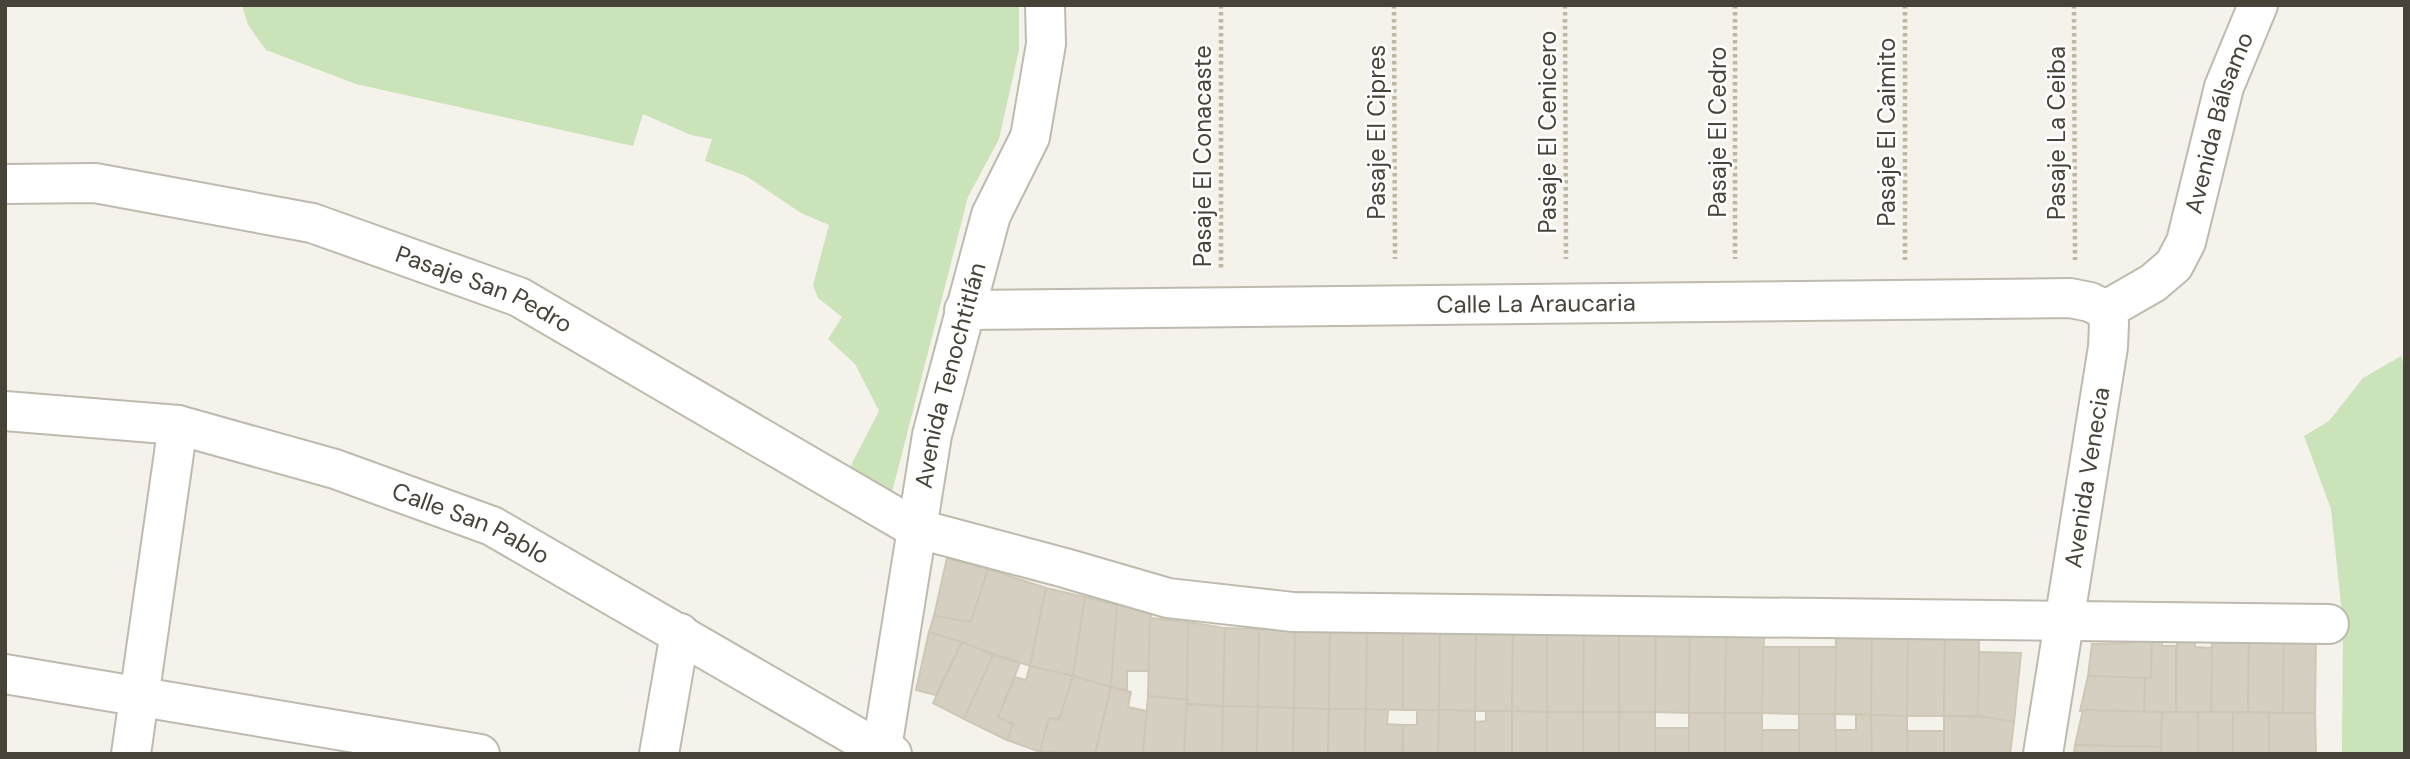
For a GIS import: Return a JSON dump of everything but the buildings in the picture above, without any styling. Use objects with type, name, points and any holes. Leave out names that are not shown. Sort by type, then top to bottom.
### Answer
[{"type":"street","name":"Avenida Tenochtitlán","points":[[885,753],[915,528],[932,435],[991,215],[1030,136],[1046,44],[1045,5]]},
{"type":"street","name":"Avenida Bálsamo","points":[[2106,310],[2153,283],[2174,265],[2186,242],[2224,87],[2258,5]]},
{"type":"street","name":"Pasaje San Pedro","points":[[5,184],[95,183],[312,223],[519,297],[915,528],[1168,598],[1293,612],[2329,624]]},
{"type":"street","name":"Calle La Araucaria","points":[[964,310],[2070,298],[2090,302],[2106,310]]},
{"type":"street","name":"Avenida Venecia","points":[[2043,754],[2108,347],[2109,323],[2106,310]]},
{"type":"street","name":"Calle San Pablo","points":[[5,411],[178,425],[335,469],[492,526],[885,753]]},
{"type":"street","points":[[131,754],[178,425]]},
{"type":"street","points":[[659,754],[680,633]]},
{"type":"street","points":[[5,674],[480,754]]},
{"type":"path","name":"Pasaje El Conacaste","points":[[1220,5],[1222,307]]},
{"type":"path","name":"Pasaje El Cipres","points":[[1394,5],[1395,259]]},
{"type":"path","name":"Pasaje El Cenicero","points":[[1565,5],[1566,259]]},
{"type":"path","name":"Pasaje El Cedro","points":[[1735,5],[1735,260]]},
{"type":"path","name":"Pasaje El Caimito","points":[[1905,5],[1905,260]]},
{"type":"path","name":"Pasaje La Ceiba","points":[[2074,5],[2075,260]]},
{"type":"green space","points":[[242,5],[1019,5],[1019,50],[999,139],[968,197],[889,504],[848,481],[852,463],[879,411],[855,364],[828,339],[842,317],[818,298],[813,285],[829,225],[801,213],[746,176],[705,161],[712,139],[691,135],[643,114],[633,146],[356,84],[266,50],[248,25]]},
{"type":"green space","points":[[2401,356],[2405,369],[2405,754],[2342,754],[2343,623],[2331,509],[2304,436],[2329,421],[2363,378]]}]
